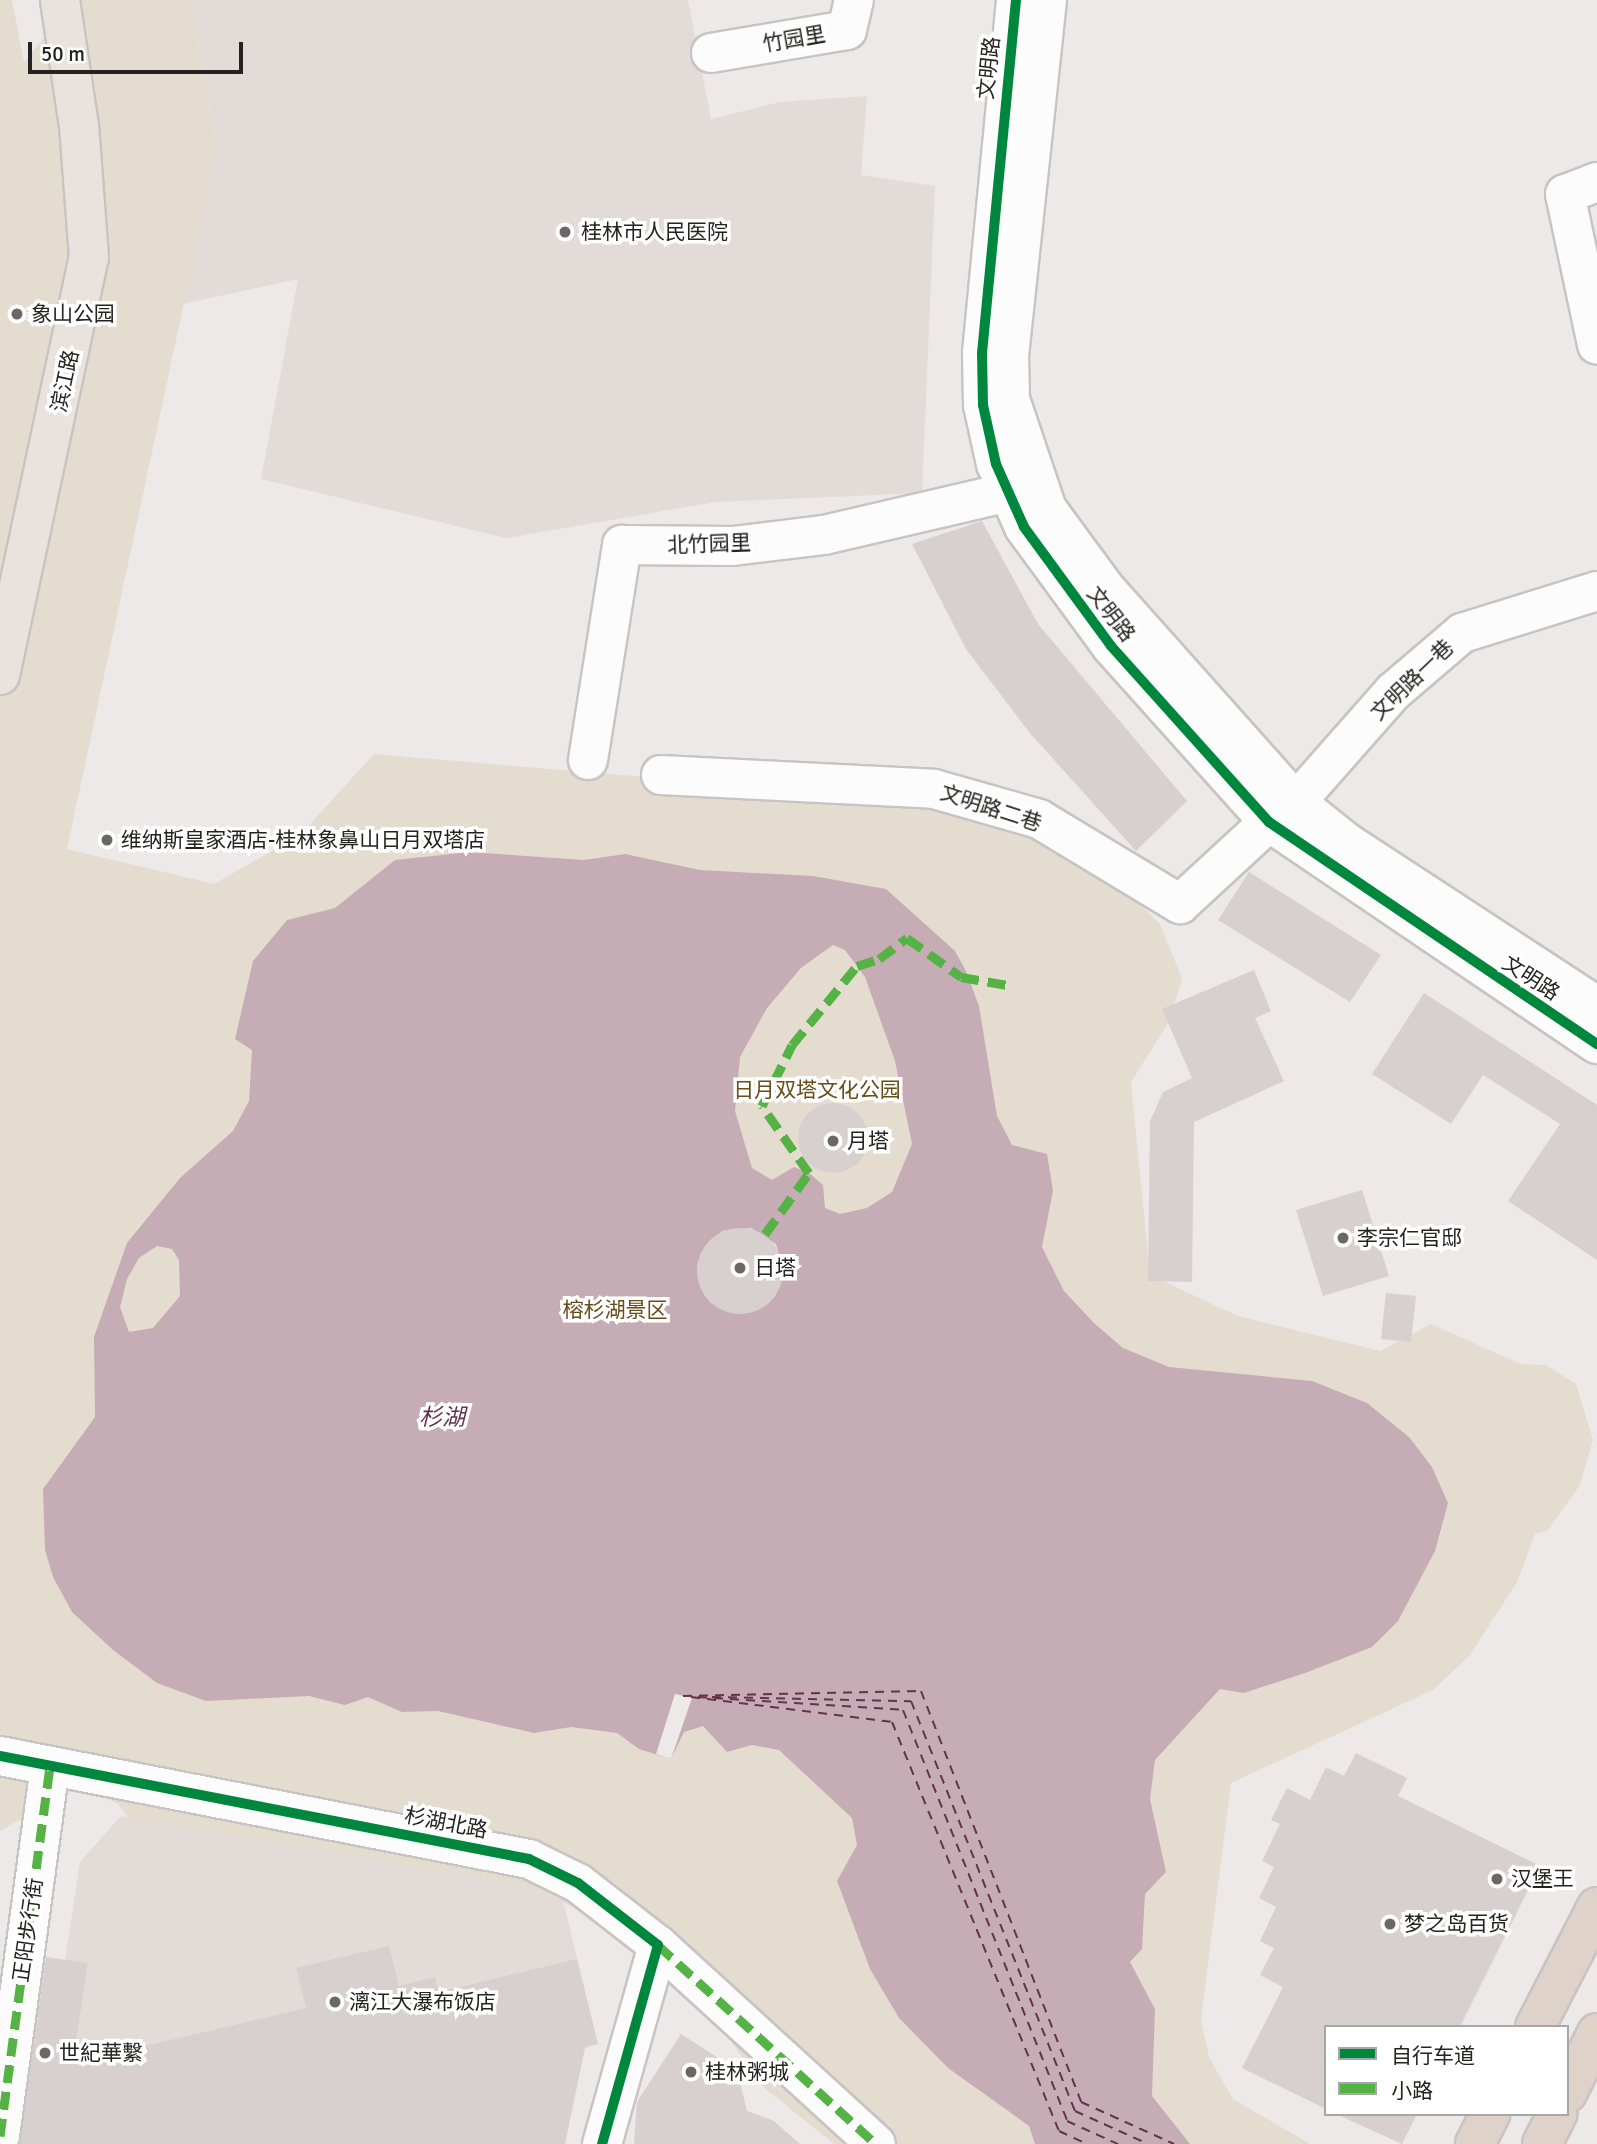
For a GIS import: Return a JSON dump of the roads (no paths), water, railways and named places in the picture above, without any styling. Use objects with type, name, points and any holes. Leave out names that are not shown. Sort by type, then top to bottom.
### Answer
[{"type":"highway","points":[[1536,2025],[1597,1907]]},
{"type":"highway","points":[[1569,2089],[1597,2033]]},
{"type":"highway","points":[[1475,2144],[1489,2116]]},
{"type":"highway","points":[[1542,2144],[1556,2116]]},
{"type":"main road","name":"滨江路","points":[[0,675],[89,258],[79,126],[60,0]]},
{"type":"street","name":"竹园里","points":[[711,53],[847,30],[854,0]]},
{"type":"street","name":"文明路","points":[[1016,0],[982,353],[983,405],[1009,492],[1024,527],[1111,646],[1282,812],[1597,1044]]},
{"type":"street","name":"文明路","points":[[1047,0],[1009,355],[1010,400],[1024,455],[1047,509],[1105,588],[1282,812],[1346,842],[1597,1006]]},
{"type":"street","points":[[1581,188],[1597,345]]},
{"type":"street","name":"北竹园里","points":[[588,760],[622,545],[733,546],[824,535],[1009,492]]},
{"type":"street","name":"文明路一巷","points":[[1282,812],[1393,692],[1462,634],[1597,591]]},
{"type":"street","name":"文明路二巷","points":[[661,775],[934,789],[1039,819],[1180,904],[1282,812]]},
{"type":"street","name":"杉湖北路","points":[[0,1755],[529,1859],[600,1898],[658,1945],[876,2144]]},
{"type":"street","name":"正阳步行街","points":[[0,2136],[50,1766]]},
{"type":"street","points":[[602,2144],[658,1945]]},
{"type":"water","name":"杉湖","points":[[470,852],[584,860],[625,854],[700,870],[813,876],[886,889],[955,951],[966,971],[979,1006],[997,1116],[1012,1145],[1047,1154],[1053,1191],[1042,1247],[1064,1291],[1094,1323],[1123,1348],[1169,1367],[1312,1381],[1367,1403],[1409,1437],[1432,1467],[1448,1503],[1435,1551],[1398,1621],[1372,1647],[1305,1673],[1244,1693],[1220,1689],[1155,1760],[1150,1799],[1166,1872],[1145,1894],[1142,1949],[1130,1962],[1155,2009],[1152,2096],[1190,2144],[1035,2144],[1029,2126],[948,2068],[899,2018],[870,1969],[837,1881],[857,1845],[852,1818],[779,1750],[752,1745],[727,1752],[703,1726],[684,1732],[671,1759],[639,1749],[617,1733],[571,1727],[534,1733],[438,1711],[402,1712],[368,1697],[345,1705],[309,1696],[206,1701],[157,1683],[113,1650],[72,1612],[53,1577],[45,1550],[43,1489],[95,1417],[94,1337],[127,1243],[180,1178],[233,1131],[249,1101],[252,1050],[235,1039],[253,961],[287,920],[335,908],[395,860]],"holes":[[[833,945],[845,950],[865,977],[895,1061],[912,1144],[892,1192],[867,1208],[840,1214],[825,1208],[823,1185],[809,1173],[794,1167],[772,1180],[752,1168],[735,1111],[740,1057],[767,1008],[801,968]],[[751,1228],[776,1244],[784,1272],[774,1298],[737,1314],[711,1303],[697,1264],[722,1231]],[[157,1246],[172,1249],[179,1260],[180,1296],[153,1328],[129,1332],[120,1307],[127,1279],[139,1258]]]},
{"type":"place","name":"桂林市人民医院","points":[[565,232]]},
{"type":"place","name":"象山公园","points":[[17,314]]},
{"type":"place","name":"维纳斯皇家酒店-桂林象鼻山日月双塔店","points":[[107,840]]},
{"type":"place","name":"月塔","points":[[833,1141]]},
{"type":"place","name":"李宗仁官邸","points":[[1343,1238]]},
{"type":"place","name":"日塔","points":[[740,1268]]},
{"type":"place","name":"汉堡王","points":[[1497,1879]]},
{"type":"place","name":"梦之岛百货","points":[[1390,1924]]},
{"type":"place","name":"漓江大瀑布饭店","points":[[335,2002]]},
{"type":"place","name":"世紀華繫","points":[[45,2053]]},
{"type":"place","name":"桂林粥城","points":[[691,2072]]},
{"type":"park label","name":"日月双塔文化公园","points":[[817,1090]]},
{"type":"park label","name":"榕杉湖景区","points":[[615,1310]]}]
